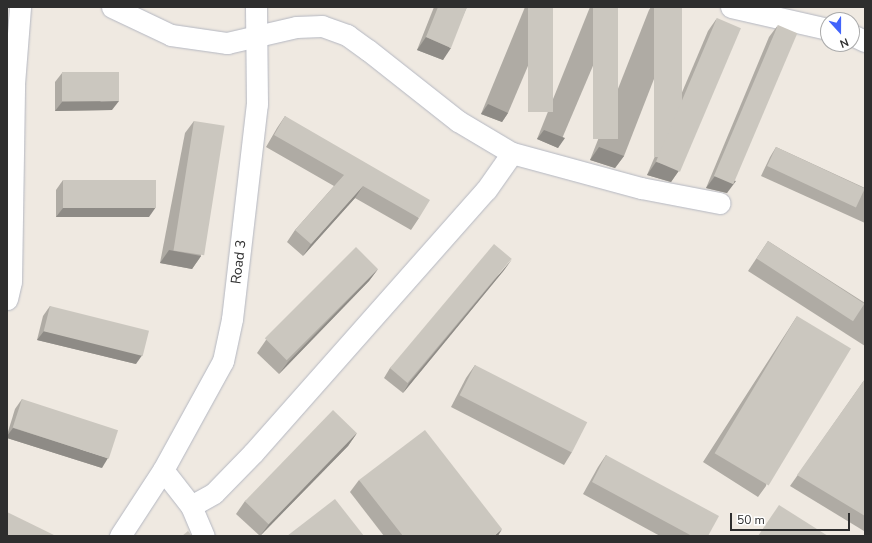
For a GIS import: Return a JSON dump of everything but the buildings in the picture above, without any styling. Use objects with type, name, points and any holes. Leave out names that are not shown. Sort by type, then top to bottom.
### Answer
[{"type":"street","points":[[7,299],[11,281],[14,84],[20,7]]},
{"type":"street","points":[[112,7],[171,35],[227,43],[258,38],[296,27],[322,26],[347,35],[394,68],[458,121],[512,153],[640,188],[720,203]]},
{"type":"street","name":"Road 3","points":[[120,536],[163,470],[223,361],[232,319],[257,104],[258,38],[256,7]]},
{"type":"street","points":[[731,7],[820,27]]},
{"type":"street","points":[[191,506],[214,493],[253,453],[486,190],[512,153]]},
{"type":"street","points":[[163,470],[191,506],[204,536]]}]
